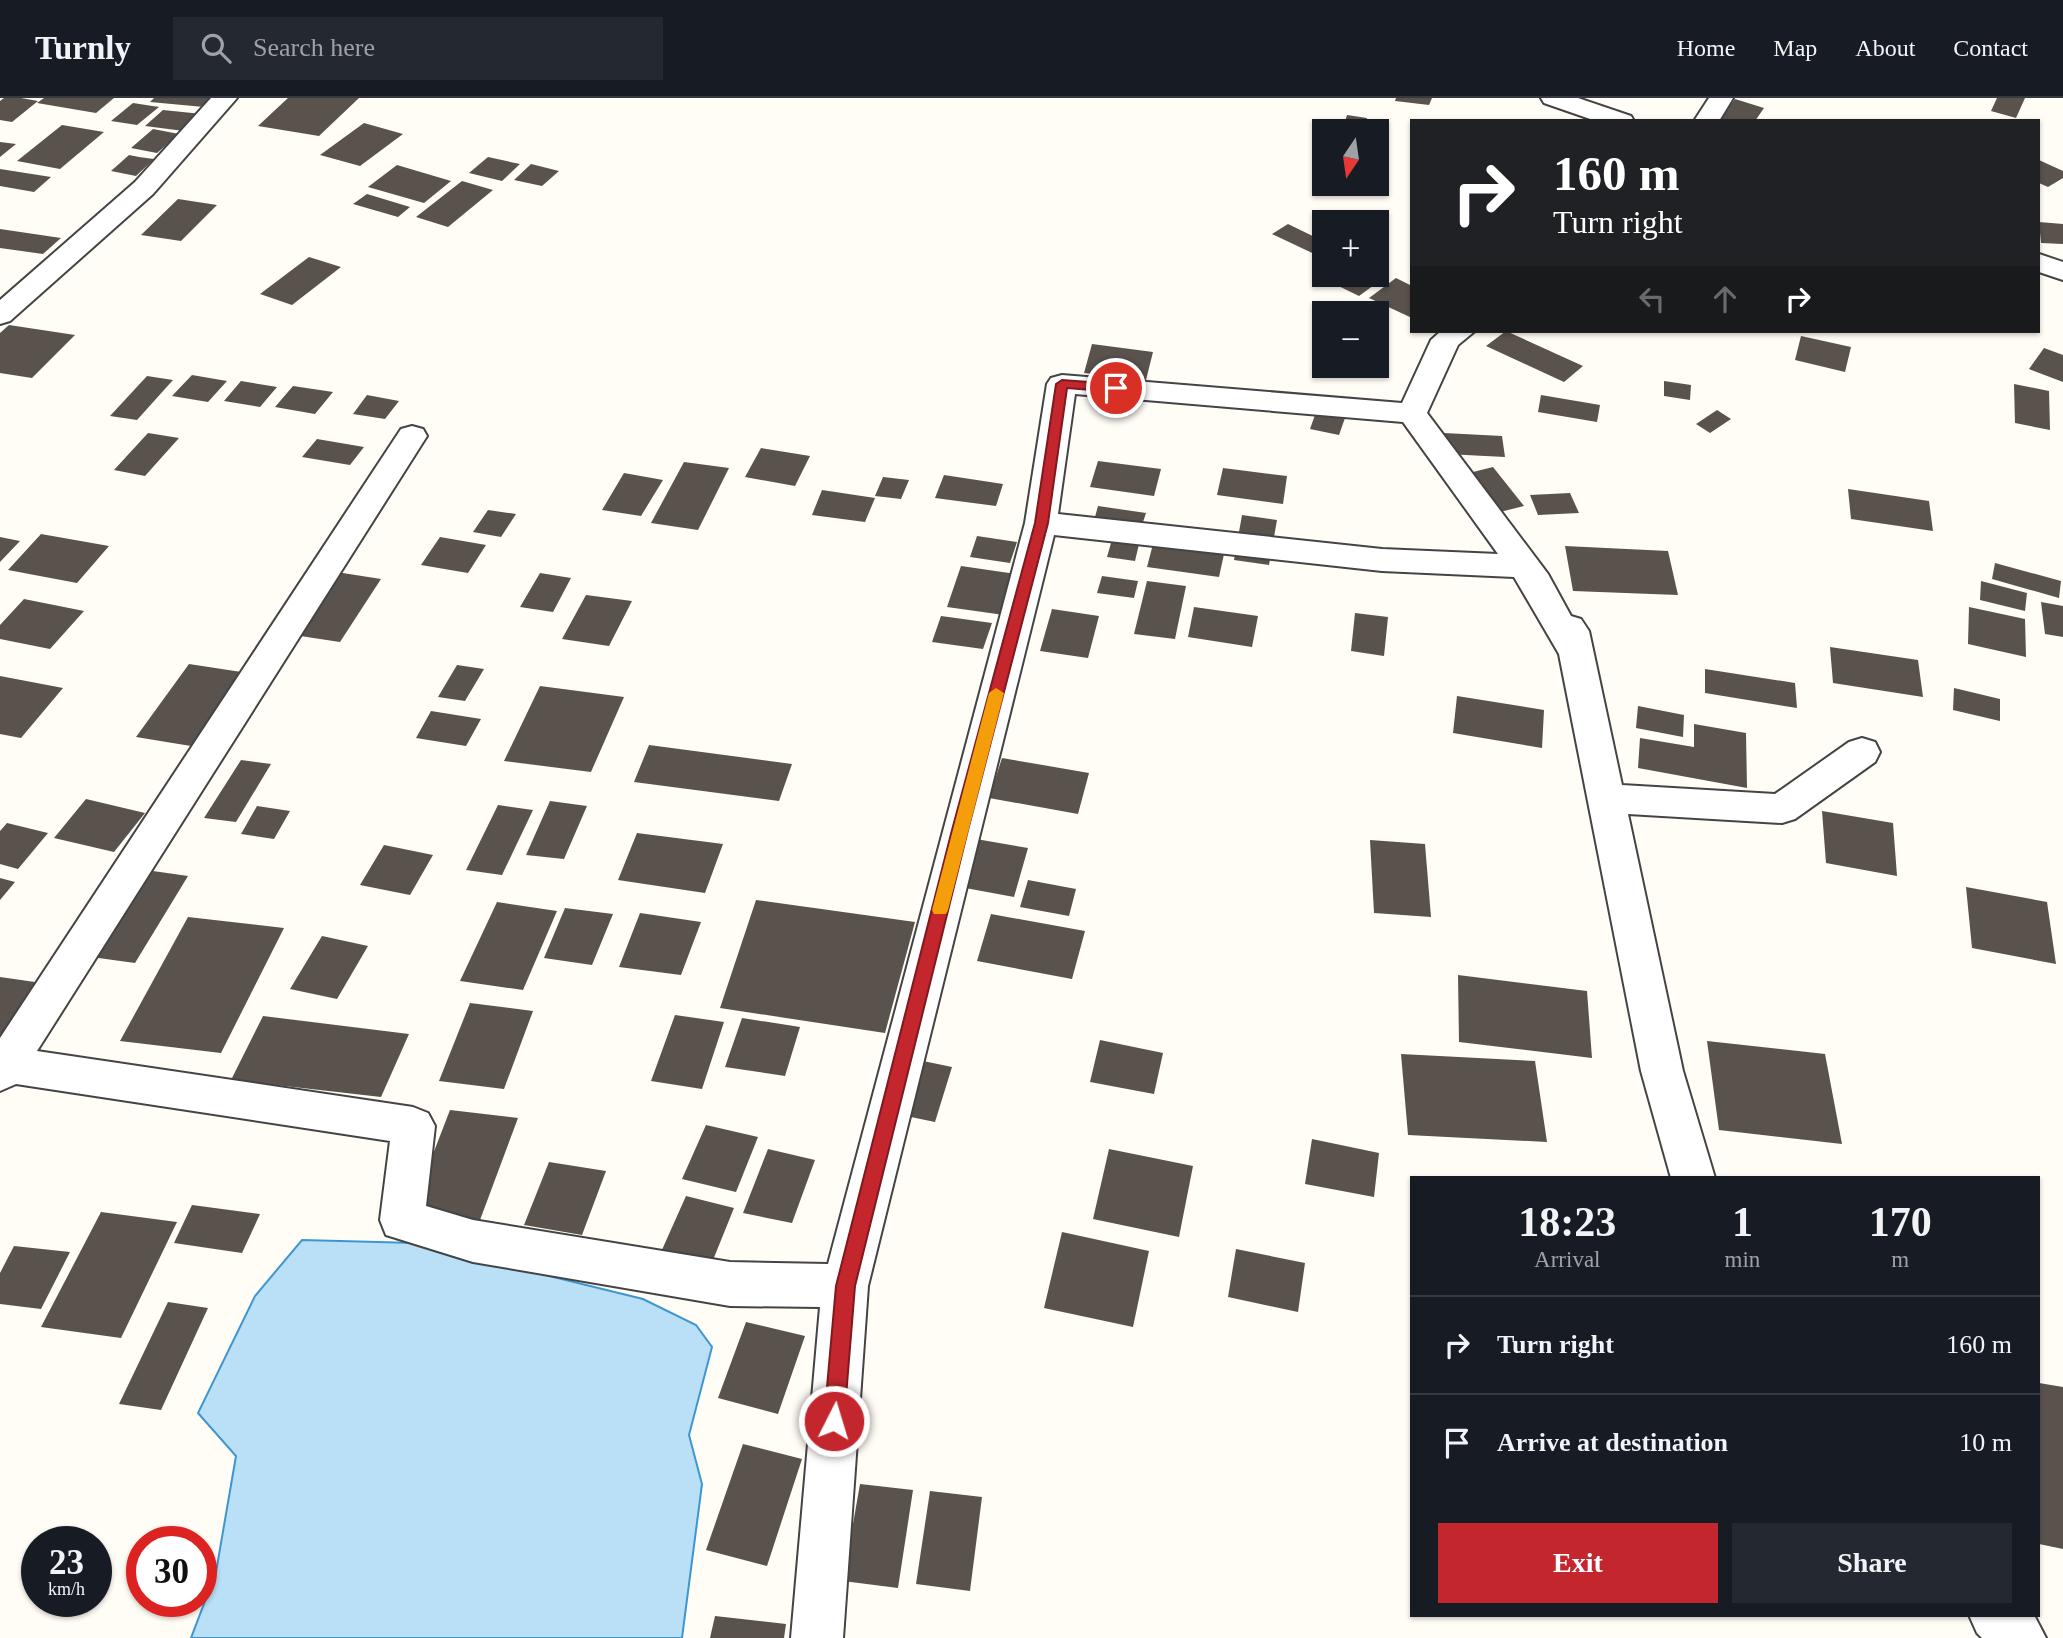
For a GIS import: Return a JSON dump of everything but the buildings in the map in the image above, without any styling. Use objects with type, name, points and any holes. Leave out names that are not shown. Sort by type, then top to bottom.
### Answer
[{"type":"street","points":[[0,315],[144,188],[225,98]]},
{"type":"street","points":[[1553,98],[1616,119]]},
{"type":"street","points":[[1707,119],[1721,98]]},
{"type":"street","points":[[2040,262],[2063,272]]},
{"type":"street","points":[[1412,414],[1446,340],[1458,333]]},
{"type":"street","points":[[817,1638],[845,1286],[1041,523],[1062,384],[1412,414],[1524,566],[1575,650],[1662,1071],[1692,1176]]},
{"type":"street","points":[[412,436],[2,1067],[413,1126],[402,1220],[473,1241],[730,1284],[845,1286]]},
{"type":"street","points":[[1041,523],[1382,560],[1524,566]]},
{"type":"street","points":[[1606,798],[1782,809],[1863,752]]},
{"type":"street","points":[[1997,1617],[2020,1638]]},
{"type":"water","points":[[302,1240],[415,1243],[643,1299],[696,1325],[712,1347],[689,1435],[702,1484],[682,1638],[191,1638],[199,1617],[217,1617],[217,1566],[236,1456],[198,1413],[255,1296]]},
{"type":"slow traffic","points":[[940,910],[996,693]]},
{"type":"route","points":[[834,1421],[845,1286],[1041,523],[1062,384],[1116,388]]}]
